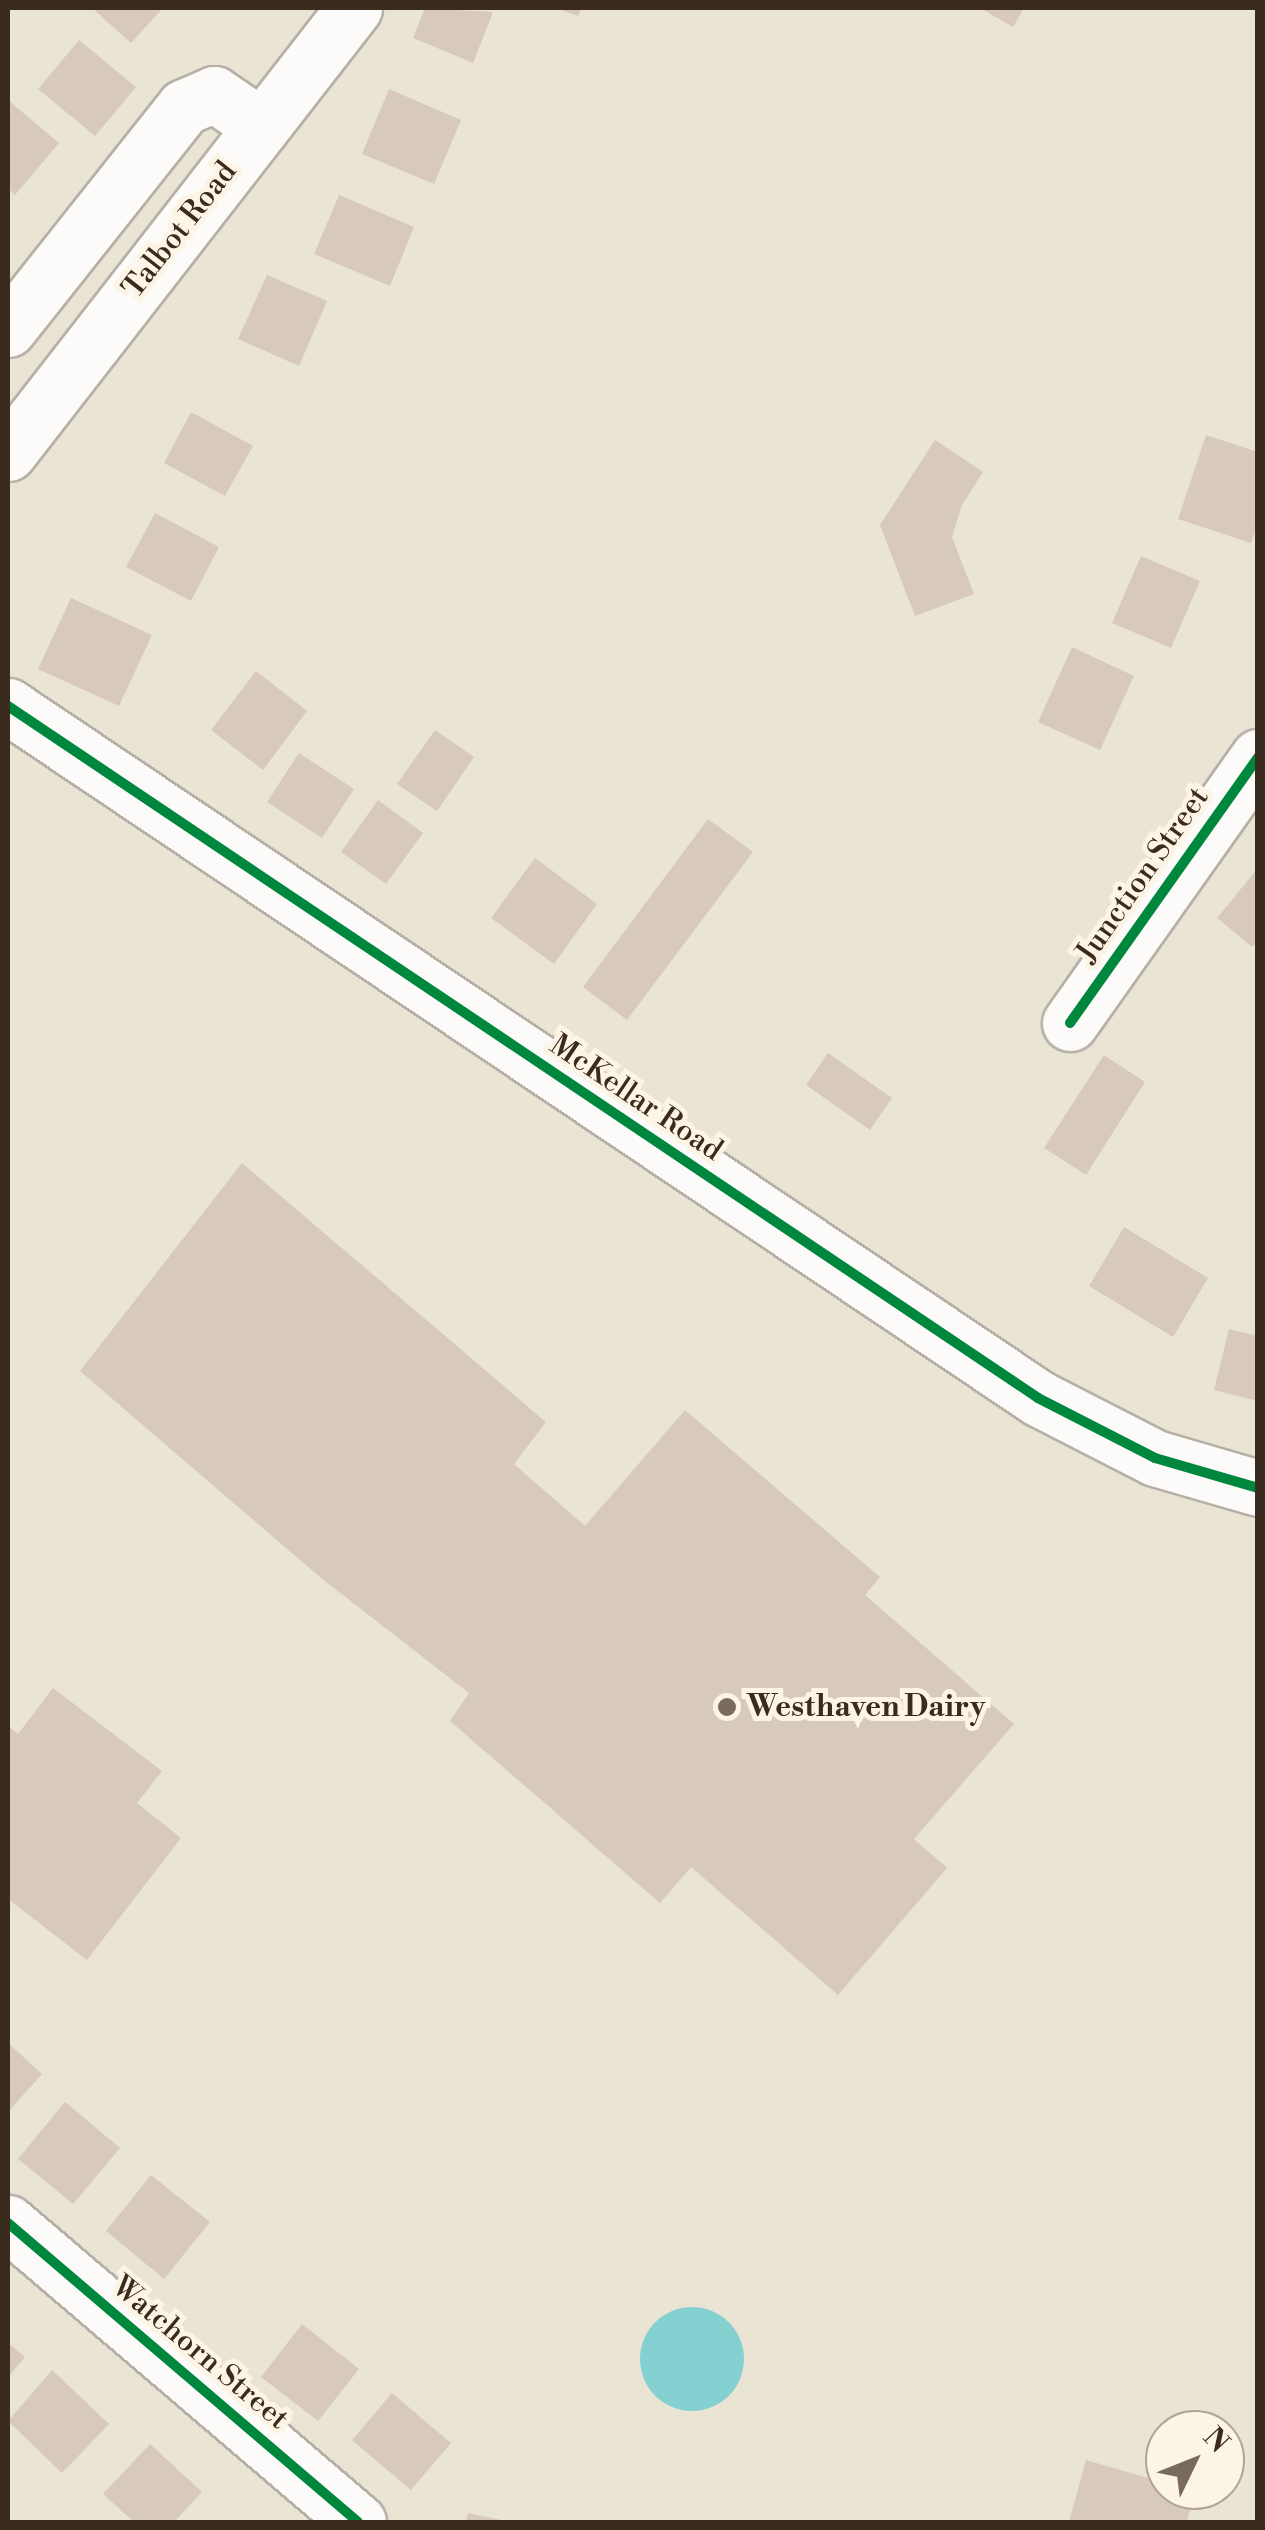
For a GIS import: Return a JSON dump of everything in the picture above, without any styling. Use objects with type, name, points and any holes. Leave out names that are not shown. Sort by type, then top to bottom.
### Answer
[{"type":"street","name":"Talbot Road","points":[[8,453],[354,8]]},
{"type":"street","points":[[8,329],[184,107],[214,94],[262,126]]},
{"type":"street","name":"McKellar Road","points":[[8,706],[1038,1398],[1155,1458],[1258,1488]]},
{"type":"street","name":"Junction Street","points":[[1070,1023],[1258,757]]},
{"type":"street","name":"Watchorn Street","points":[[8,2223],[358,2522]]},
{"type":"water","points":[[692,2307],[712,2311],[729,2322],[740,2339],[744,2359],[740,2379],[729,2396],[712,2407],[692,2411],[672,2407],[655,2396],[644,2379],[640,2359],[644,2339],[655,2322],[672,2311]]},
{"type":"building","points":[[92,8],[163,8],[131,43]]},
{"type":"building","points":[[425,8],[493,12],[473,63],[413,38]]},
{"type":"building","points":[[555,8],[581,8],[578,16]]},
{"type":"building","points":[[980,8],[1024,8],[1013,27]]},
{"type":"building","points":[[79,40],[136,87],[95,136],[38,89]]},
{"type":"building","points":[[389,89],[461,120],[434,184],[362,154]]},
{"type":"building","points":[[8,100],[59,143],[15,195],[8,188]]},
{"type":"building","points":[[339,195],[414,227],[390,286],[314,254]]},
{"type":"building","points":[[267,275],[327,301],[299,366],[238,339]]},
{"type":"building","points":[[191,412],[253,446],[225,496],[164,463]]},
{"type":"building","points":[[1206,435],[1258,452],[1258,523],[1251,543],[1178,519]]},
{"type":"building","points":[[935,440],[983,472],[962,505],[952,537],[974,594],[915,616],[880,525]]},
{"type":"building","points":[[155,513],[219,547],[191,601],[126,567]]},
{"type":"building","points":[[1141,556],[1200,581],[1171,648],[1112,623]]},
{"type":"building","points":[[71,598],[152,635],[119,706],[38,669]]},
{"type":"building","points":[[1072,647],[1134,676],[1100,750],[1038,722]]},
{"type":"building","points":[[256,671],[307,711],[263,770],[211,730]]},
{"type":"building","points":[[435,730],[474,757],[437,811],[397,784]]},
{"type":"building","points":[[299,753],[354,789],[322,838],[267,802]]},
{"type":"building","points":[[378,800],[423,833],[386,884],[341,852]]},
{"type":"building","points":[[708,819],[753,852],[627,1020],[583,987]]},
{"type":"building","points":[[535,858],[597,904],[554,964],[491,918]]},
{"type":"building","points":[[1258,868],[1258,941],[1252,947],[1217,918]]},
{"type":"building","points":[[828,1053],[892,1098],[870,1130],[806,1085]]},
{"type":"building","points":[[1104,1055],[1145,1082],[1086,1175],[1044,1148]]},
{"type":"building","name":"Westhaven Dairy","points":[[242,1163],[546,1422],[514,1464],[585,1526],[685,1410],[880,1577],[865,1595],[1014,1724],[914,1839],[947,1868],[838,1995],[691,1867],[660,1903],[450,1721],[469,1693],[321,1578],[80,1371]]},
{"type":"building","points":[[1124,1227],[1208,1278],[1173,1337],[1089,1286]]},
{"type":"building","points":[[1229,1329],[1258,1336],[1258,1401],[1214,1390]]},
{"type":"building","points":[[53,1688],[162,1771],[137,1803],[181,1838],[87,1960],[8,1899],[8,1726],[18,1734]]},
{"type":"building","points":[[8,2043],[42,2074],[8,2112]]},
{"type":"building","points":[[65,2102],[120,2148],[73,2204],[18,2159]]},
{"type":"building","points":[[151,2175],[210,2222],[164,2279],[106,2231]]},
{"type":"building","points":[[302,2324],[359,2369],[318,2421],[261,2377]]},
{"type":"building","points":[[8,2343],[25,2357],[8,2377]]},
{"type":"building","points":[[52,2370],[109,2424],[62,2473],[8,2421]]},
{"type":"building","points":[[392,2393],[451,2443],[411,2490],[352,2440]]},
{"type":"building","points":[[150,2444],[202,2492],[174,2522],[134,2522],[103,2494]]},
{"type":"building","points":[[1086,2460],[1145,2477],[1145,2510],[1190,2510],[1187,2522],[1069,2522]]},
{"type":"building","points":[[468,2513],[506,2521],[506,2522],[466,2522]]},
{"type":"cycle path","points":[[8,706],[1038,1398],[1155,1458],[1258,1488]]},
{"type":"cycle path","points":[[1070,1023],[1258,757]]},
{"type":"cycle path","points":[[8,2223],[358,2522]]},
{"type":"place","name":"Westhaven Dairy","points":[[727,1707]]}]
